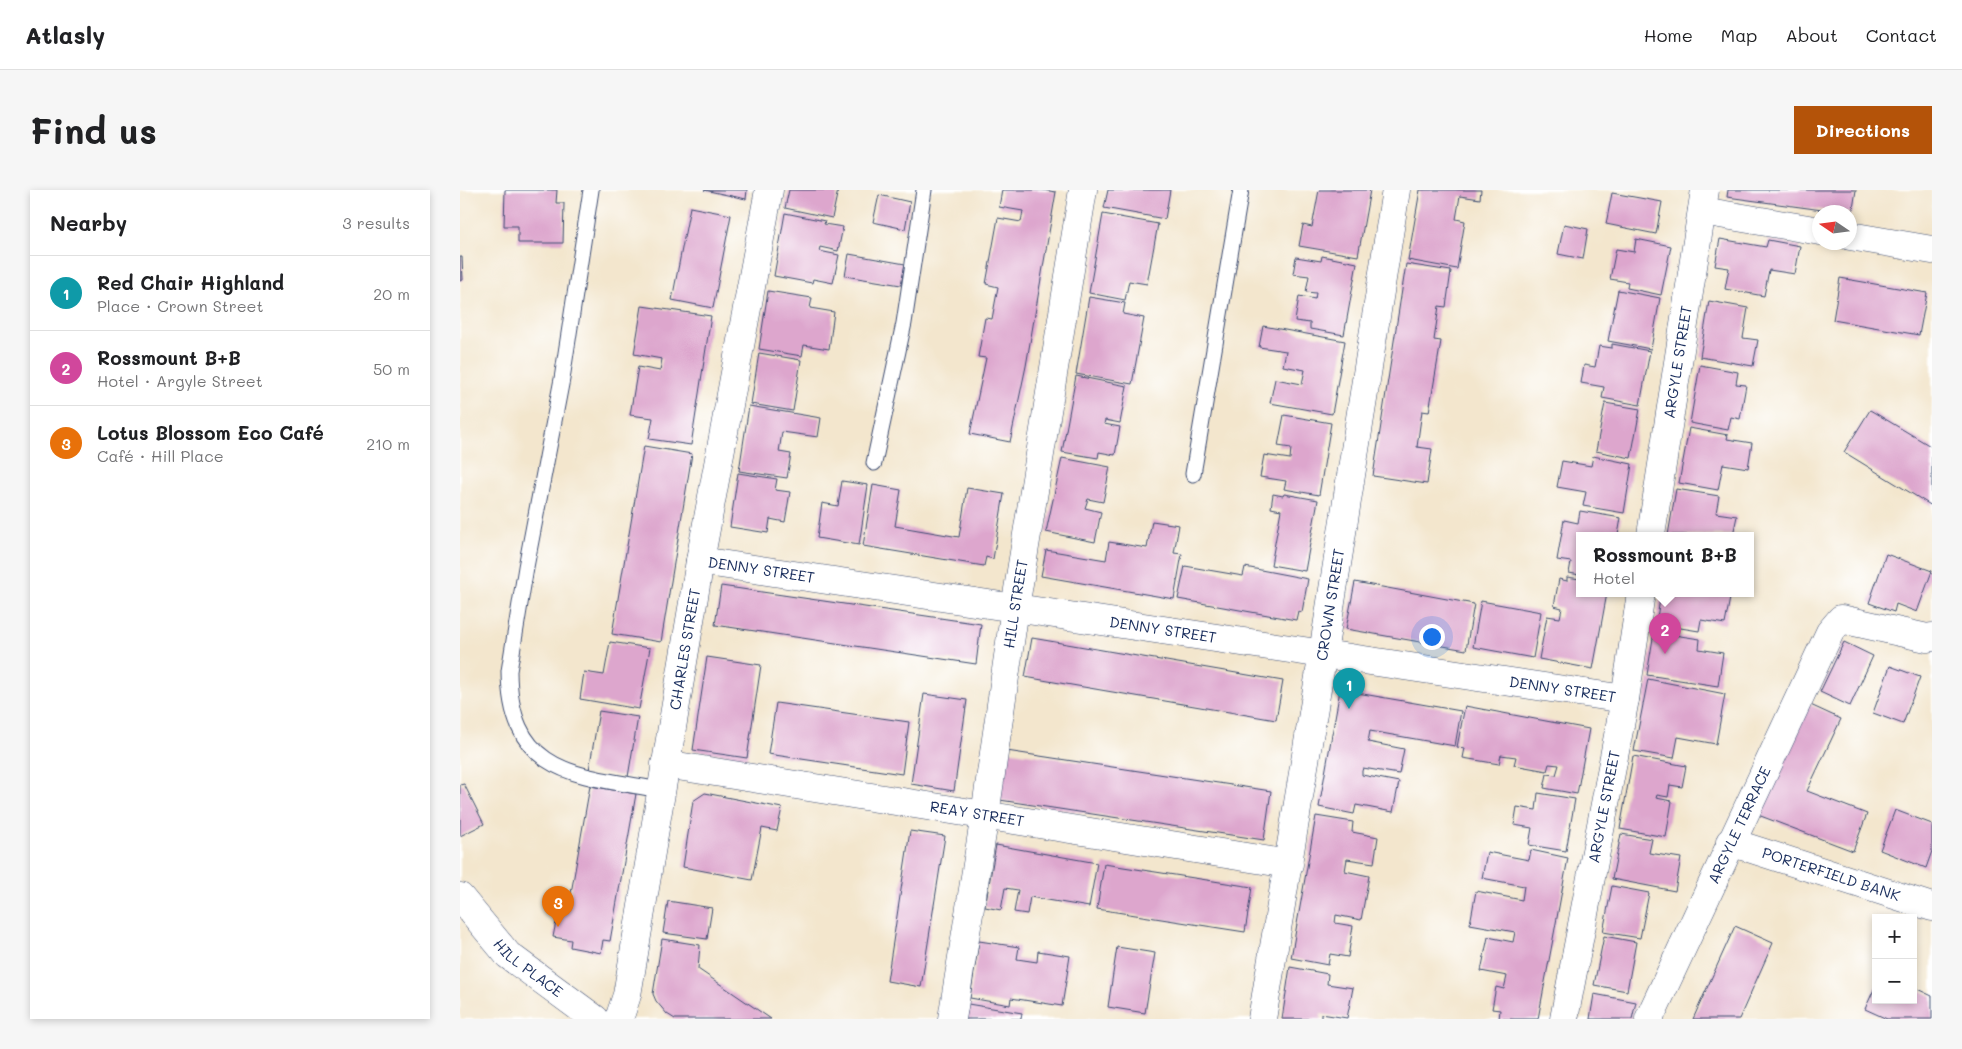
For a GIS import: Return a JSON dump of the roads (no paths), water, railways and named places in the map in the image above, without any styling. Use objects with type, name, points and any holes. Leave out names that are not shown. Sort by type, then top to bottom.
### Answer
[{"type":"street","name":"CHARLES STREET","points":[[619,1019],[627,995],[700,561],[769,190]]},
{"type":"street","name":"HILL STREET","points":[[952,1019],[985,815],[1014,608],[1083,190]]},
{"type":"street","name":"CROWN STREET","points":[[1262,1019],[1289,864],[1396,190]]},
{"type":"street","points":[[1704,201],[1812,229]]},
{"type":"street","name":"ARGYLE STREET","points":[[1651,532],[1704,201]]},
{"type":"street","points":[[1857,237],[1932,250]]},
{"type":"street","name":"DENNY STREET","points":[[700,561],[1625,699]]},
{"type":"street","name":"ARGYLE STREET","points":[[1564,1019],[1625,699],[1641,597]]},
{"type":"street","name":"ARGYLE TERRACE","points":[[1649,1019],[1730,842],[1830,632],[1841,619],[1926,638],[1932,637]]},
{"type":"street","name":"REAY STREET","points":[[663,777],[985,815],[1289,864]]},
{"type":"street","name":"PORTERFIELD BANK","points":[[1730,842],[1932,906]]},
{"type":"street","name":"HILL PLACE","points":[[463,907],[508,956],[594,1019]]},
{"type":"lane","points":[[591,190],[562,379],[526,568],[509,671],[509,688],[512,705],[528,743],[551,763],[574,774],[663,777]]},
{"type":"lane","points":[[874,463],[904,323],[924,190]]},
{"type":"lane","points":[[1192,474],[1241,190]]},
{"type":"place","name":"Rossmount B+B","points":[[1665,654]]},
{"type":"place","name":"Red Chair Highland","points":[[1349,709]]},
{"type":"place","name":"Lotus Blossom Eco Café","points":[[558,927]]}]
